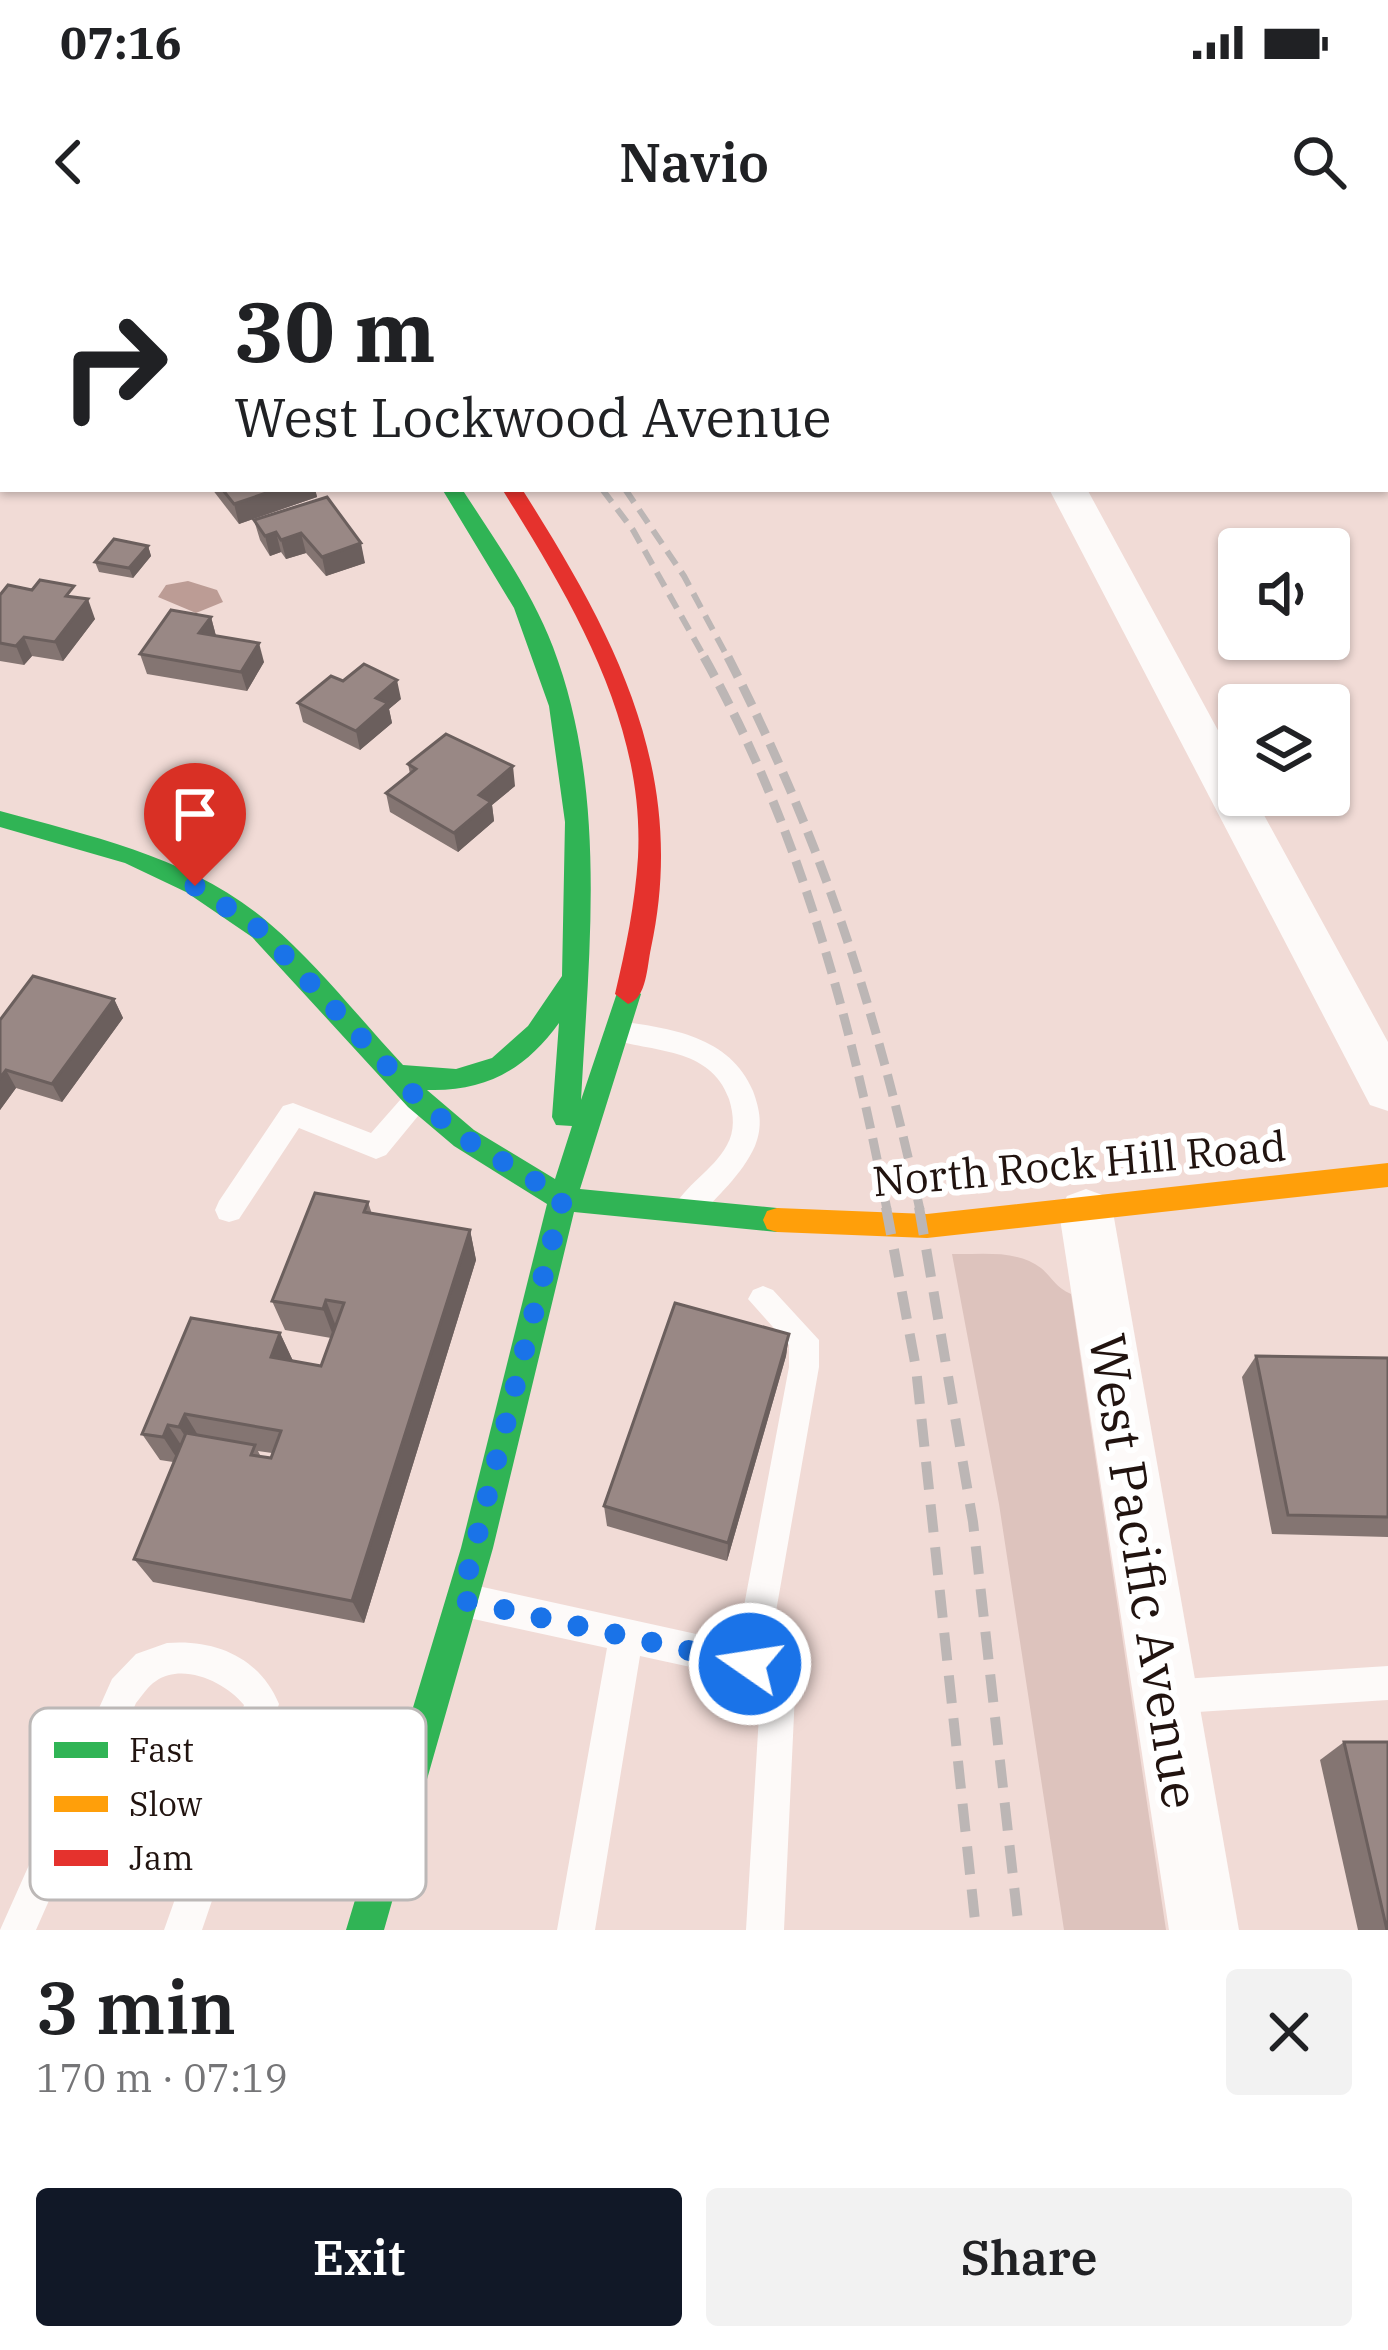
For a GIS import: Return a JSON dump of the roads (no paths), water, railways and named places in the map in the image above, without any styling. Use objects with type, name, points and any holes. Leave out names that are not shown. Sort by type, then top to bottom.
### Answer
[{"type":"main road","points":[[454,492],[543,651],[576,785],[563,1198]]},
{"type":"main road","points":[[426,1720],[563,1198],[617,1031],[646,904],[653,833],[648,775],[625,695],[577,594],[514,492]]},
{"type":"main road","points":[[0,819],[133,856],[195,886],[261,930],[418,1099],[464,1138],[563,1198]]},
{"type":"main road","points":[[396,1075],[445,1085],[495,1073],[522,1054],[550,1022],[571,983]]},
{"type":"main road","name":"North Rock Hill Road","points":[[563,1198],[831,1225],[909,1226],[1086,1212],[1388,1175]]},
{"type":"main road","points":[[365,1930],[374,1900]]},
{"type":"street","points":[[1069,492],[1388,1090]]},
{"type":"street","name":"West Pacific Avenue","points":[[1086,1212],[1204,1930]]},
{"type":"lane","points":[[617,1031],[663,1037],[716,1054],[739,1082],[749,1121],[736,1155],[686,1211]]},
{"type":"lane","points":[[229,1210],[293,1114],[376,1148],[418,1099]]},
{"type":"lane","points":[[750,1664],[805,1367],[803,1340],[763,1299]]},
{"type":"lane","points":[[461,1600],[750,1664],[778,1693],[765,1930]]},
{"type":"lane","points":[[576,1930],[626,1635]]},
{"type":"lane","points":[[116,1708],[124,1690],[149,1665],[184,1657],[239,1673],[256,1687],[261,1708]]},
{"type":"lane","points":[[1166,1697],[1388,1683]]},
{"type":"lane","points":[[16,1930],[30,1899]]},
{"type":"lane","points":[[183,1930],[193,1900]]},
{"type":"railway","points":[[604,492],[633,530],[706,660]]},
{"type":"railway","points":[[627,492],[684,576],[729,660]]},
{"type":"railway","points":[[704,657],[768,788],[818,926],[857,1067],[887,1210]]},
{"type":"railway","points":[[728,657],[791,793],[843,927],[885,1064],[920,1210]]},
{"type":"railway","points":[[886,1207],[916,1368],[976,1930]]},
{"type":"railway","points":[[919,1207],[973,1522],[1019,1930]]}]
